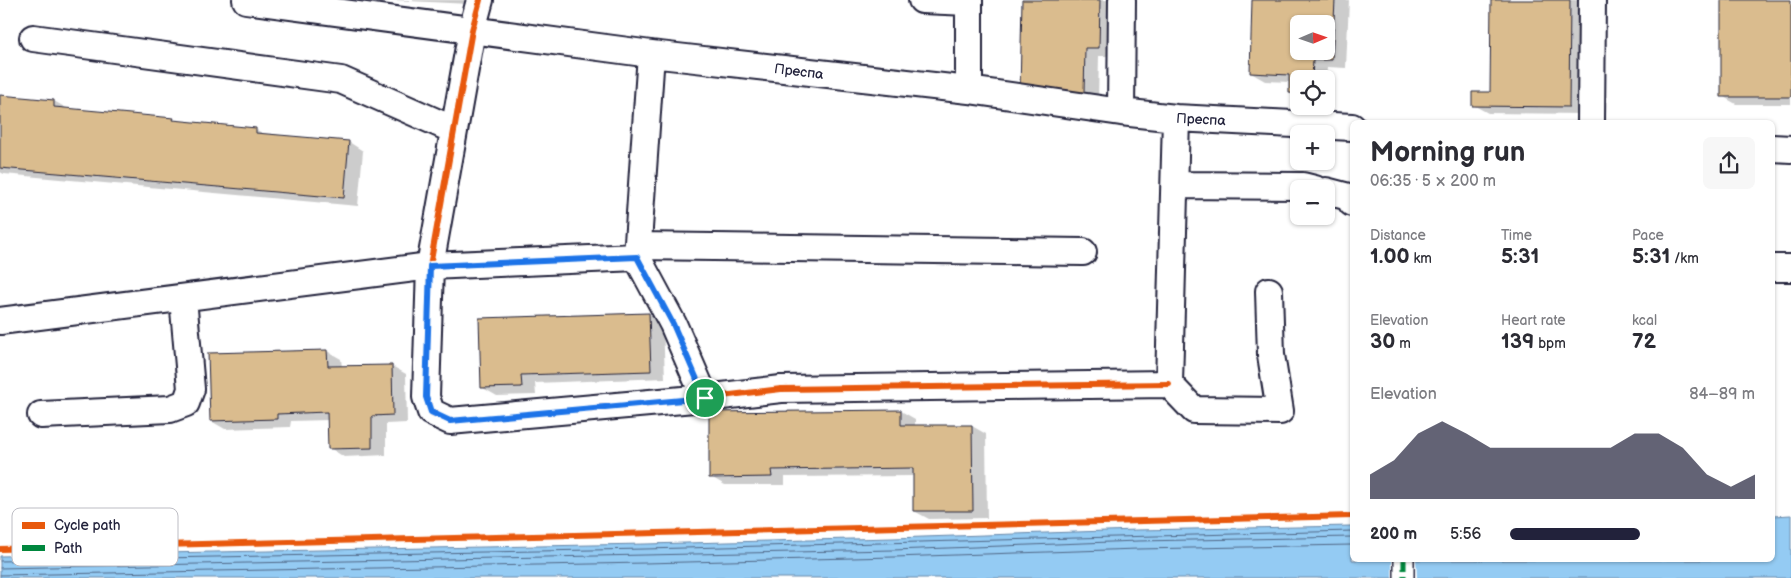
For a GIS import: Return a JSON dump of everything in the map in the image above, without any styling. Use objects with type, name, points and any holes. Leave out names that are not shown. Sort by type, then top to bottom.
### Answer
[{"type":"street","name":"Преспа","points":[[246,0],[651,54],[969,90],[1121,112],[1176,118],[1350,127]]},
{"type":"street","points":[[480,0],[472,30],[430,266],[426,397],[431,412],[450,421],[705,398],[781,389],[1169,384]]},
{"type":"street","points":[[922,0],[969,1],[969,90]]},
{"type":"street","points":[[1121,112],[1122,0]]},
{"type":"street","points":[[1591,120],[1592,0]]},
{"type":"street","points":[[33,38],[341,80],[454,130]]},
{"type":"street","points":[[651,54],[638,252],[673,324],[705,398]]},
{"type":"street","points":[[1176,118],[1169,384],[1194,410],[1280,411],[1271,355],[1268,291]]},
{"type":"street","points":[[1775,148],[1791,149]]},
{"type":"street","points":[[1175,185],[1290,186]]},
{"type":"street","points":[[1335,194],[1349,197],[1350,199]]},
{"type":"street","points":[[0,322],[430,266],[638,252],[1083,252]]},
{"type":"street","points":[[1775,268],[1791,268]]},
{"type":"street","points":[[41,415],[170,409],[186,403],[191,389],[183,298]]},
{"type":"street","points":[[1404,562],[1404,578]]},
{"type":"water","points":[[1791,515],[1791,578],[0,578],[0,556],[12,556],[12,566],[178,566],[178,553],[645,544],[1350,526],[1350,562],[1775,562],[1775,516]]},
{"type":"pier","points":[[1392,562],[1416,562],[1417,578],[1392,578]]},
{"type":"building","points":[[1022,0],[1100,0],[1099,48],[1085,48],[1084,93],[1020,91]]},
{"type":"building","points":[[1252,0],[1335,0],[1334,15],[1290,15],[1290,60],[1313,60],[1312,70],[1290,70],[1290,93],[1289,75],[1250,73]]},
{"type":"building","points":[[1491,0],[1570,0],[1569,107],[1472,106],[1472,92],[1490,92]]},
{"type":"building","points":[[1721,0],[1791,0],[1791,97],[1721,97]]},
{"type":"building","points":[[0,95],[54,100],[54,107],[174,118],[173,120],[256,128],[256,133],[349,141],[344,198],[0,168]]},
{"type":"building","points":[[649,313],[651,371],[521,375],[522,387],[481,388],[479,318]]},
{"type":"building","points":[[327,350],[328,366],[392,365],[393,415],[372,416],[372,448],[328,449],[327,412],[277,414],[277,419],[210,421],[208,353]]},
{"type":"building","points":[[901,410],[901,425],[972,425],[973,511],[913,511],[913,468],[771,470],[772,477],[709,478],[709,412]]},
{"type":"marked path","points":[[1404,562],[1404,578]]},
{"type":"cycle path","points":[[480,0],[472,30],[430,266],[426,397],[431,412],[450,421],[705,398],[781,389],[1169,384]]},
{"type":"cycle path","points":[[178,545],[1350,516]]},
{"type":"cycle path","points":[[0,549],[12,549]]},
{"type":"route","points":[[637,257],[673,324],[705,398],[450,421],[431,412],[426,397],[430,266],[637,257]]}]
